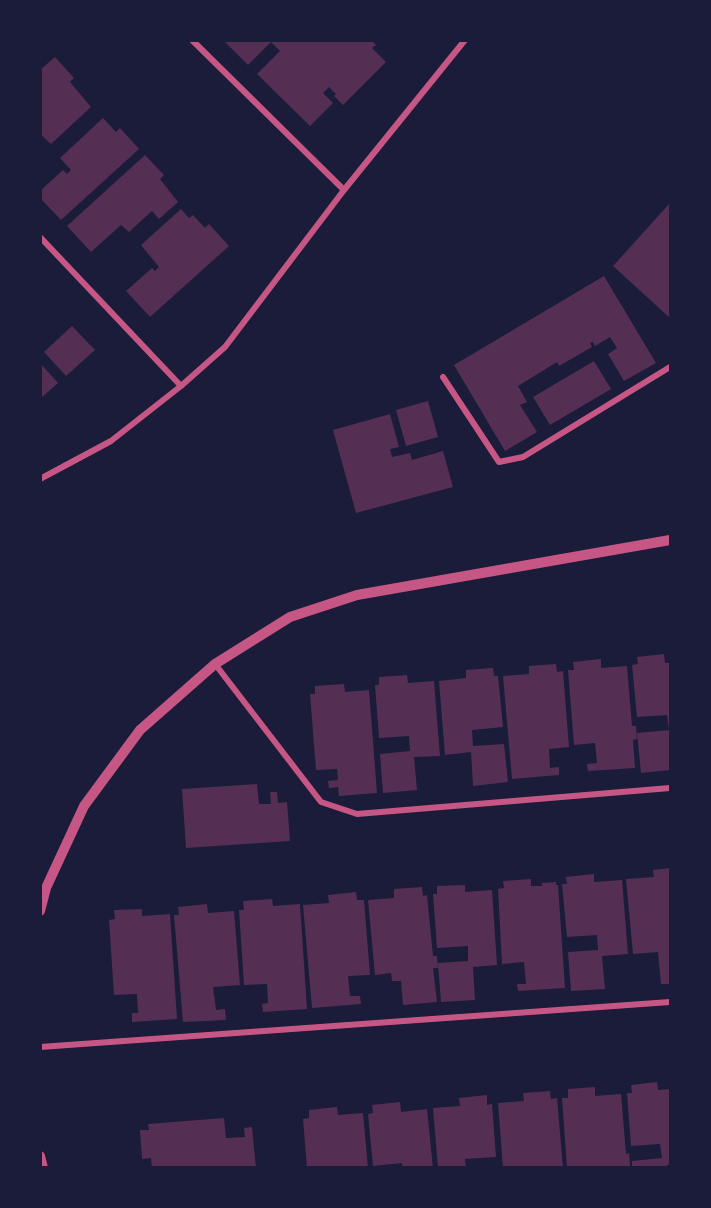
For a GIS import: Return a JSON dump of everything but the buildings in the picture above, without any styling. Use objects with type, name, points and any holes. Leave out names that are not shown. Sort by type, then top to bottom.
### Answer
[{"type":"street","points":[[192,40],[344,190]]},
{"type":"street","points":[[40,479],[111,441],[181,386],[225,347],[344,190],[465,40]]},
{"type":"street","points":[[40,237],[181,386]]},
{"type":"street","points":[[443,377],[499,462],[524,457],[670,367]]},
{"type":"street","points":[[40,910],[46,888],[84,806],[140,730],[215,664],[290,617],[357,595],[670,540]]},
{"type":"street","points":[[215,664],[321,802],[357,814],[670,788]]},
{"type":"street","points":[[40,1047],[670,1002]]},
{"type":"street","points":[[40,1156],[43,1167]]}]
